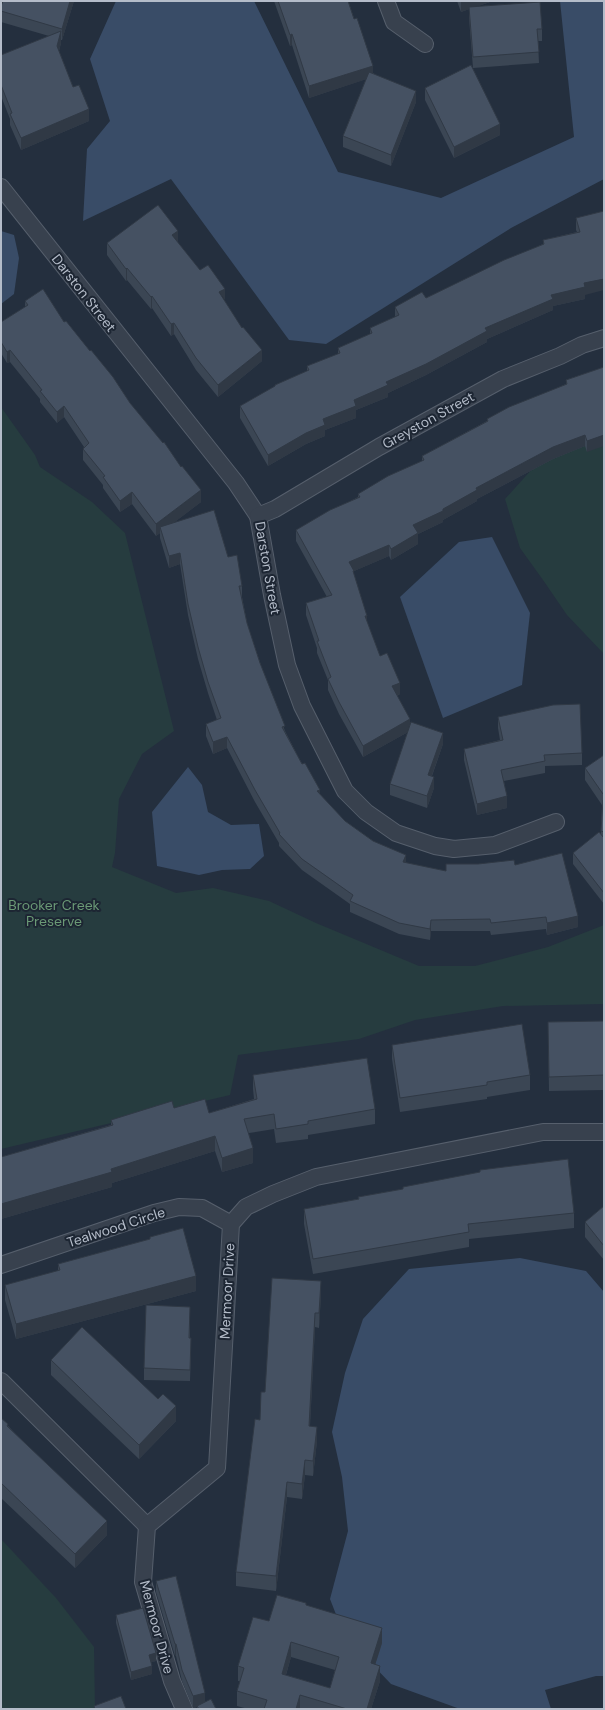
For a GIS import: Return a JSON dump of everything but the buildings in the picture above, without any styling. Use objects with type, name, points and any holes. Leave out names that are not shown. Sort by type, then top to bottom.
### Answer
[{"type":"street","points":[[386,1],[394,22],[425,44]]},
{"type":"street","name":"Darston Street","points":[[1,187],[236,483],[258,516],[287,665],[302,706],[345,791],[366,812],[396,833],[435,846],[454,849],[495,845],[556,822]]},
{"type":"street","name":"Greyston Street","points":[[258,516],[275,509],[379,447],[504,379],[560,356],[582,345],[604,338]]},
{"type":"street","name":"Mermoor Drive","points":[[184,1709],[172,1681],[143,1582],[147,1526],[217,1468],[231,1224],[246,1208],[274,1194],[316,1177],[544,1132],[604,1132]]},
{"type":"street","name":"Tealwood Circle","points":[[1,1266],[154,1213],[179,1207],[202,1208],[231,1224]]},
{"type":"street","points":[[1,1381],[147,1526]]},
{"type":"green space","name":"Brooker Creek Preserve","points":[[1,407],[35,455],[40,467],[92,502],[125,533],[174,731],[142,754],[119,799],[115,853],[112,867],[176,893],[213,888],[269,901],[316,923],[419,966],[475,966],[548,947],[604,925],[604,1004],[503,1006],[415,1020],[359,1039],[238,1055],[230,1095],[1,1149]]},
{"type":"green space","points":[[604,440],[604,654],[567,615],[520,548],[505,499],[542,458]]},
{"type":"green space","points":[[1,1539],[56,1598],[94,1647],[95,1709],[1,1709]]},
{"type":"water","points":[[116,1],[254,1],[338,172],[441,198],[574,137],[560,1],[604,1],[604,179],[511,228],[326,344],[289,340],[171,179],[83,221],[87,149],[110,121],[90,59]]},
{"type":"water","points":[[1,231],[14,235],[19,258],[14,294],[1,304]]},
{"type":"water","points":[[492,537],[530,613],[522,685],[443,718],[400,597],[459,542]]},
{"type":"water","points":[[188,767],[202,785],[208,812],[231,825],[259,824],[264,856],[250,869],[222,870],[199,875],[157,866],[152,812]]},
{"type":"water","points":[[520,1258],[586,1271],[604,1292],[604,1676],[596,1676],[545,1690],[551,1709],[460,1709],[391,1684],[344,1635],[330,1599],[348,1531],[342,1477],[332,1432],[345,1373],[363,1319],[409,1269]]}]
